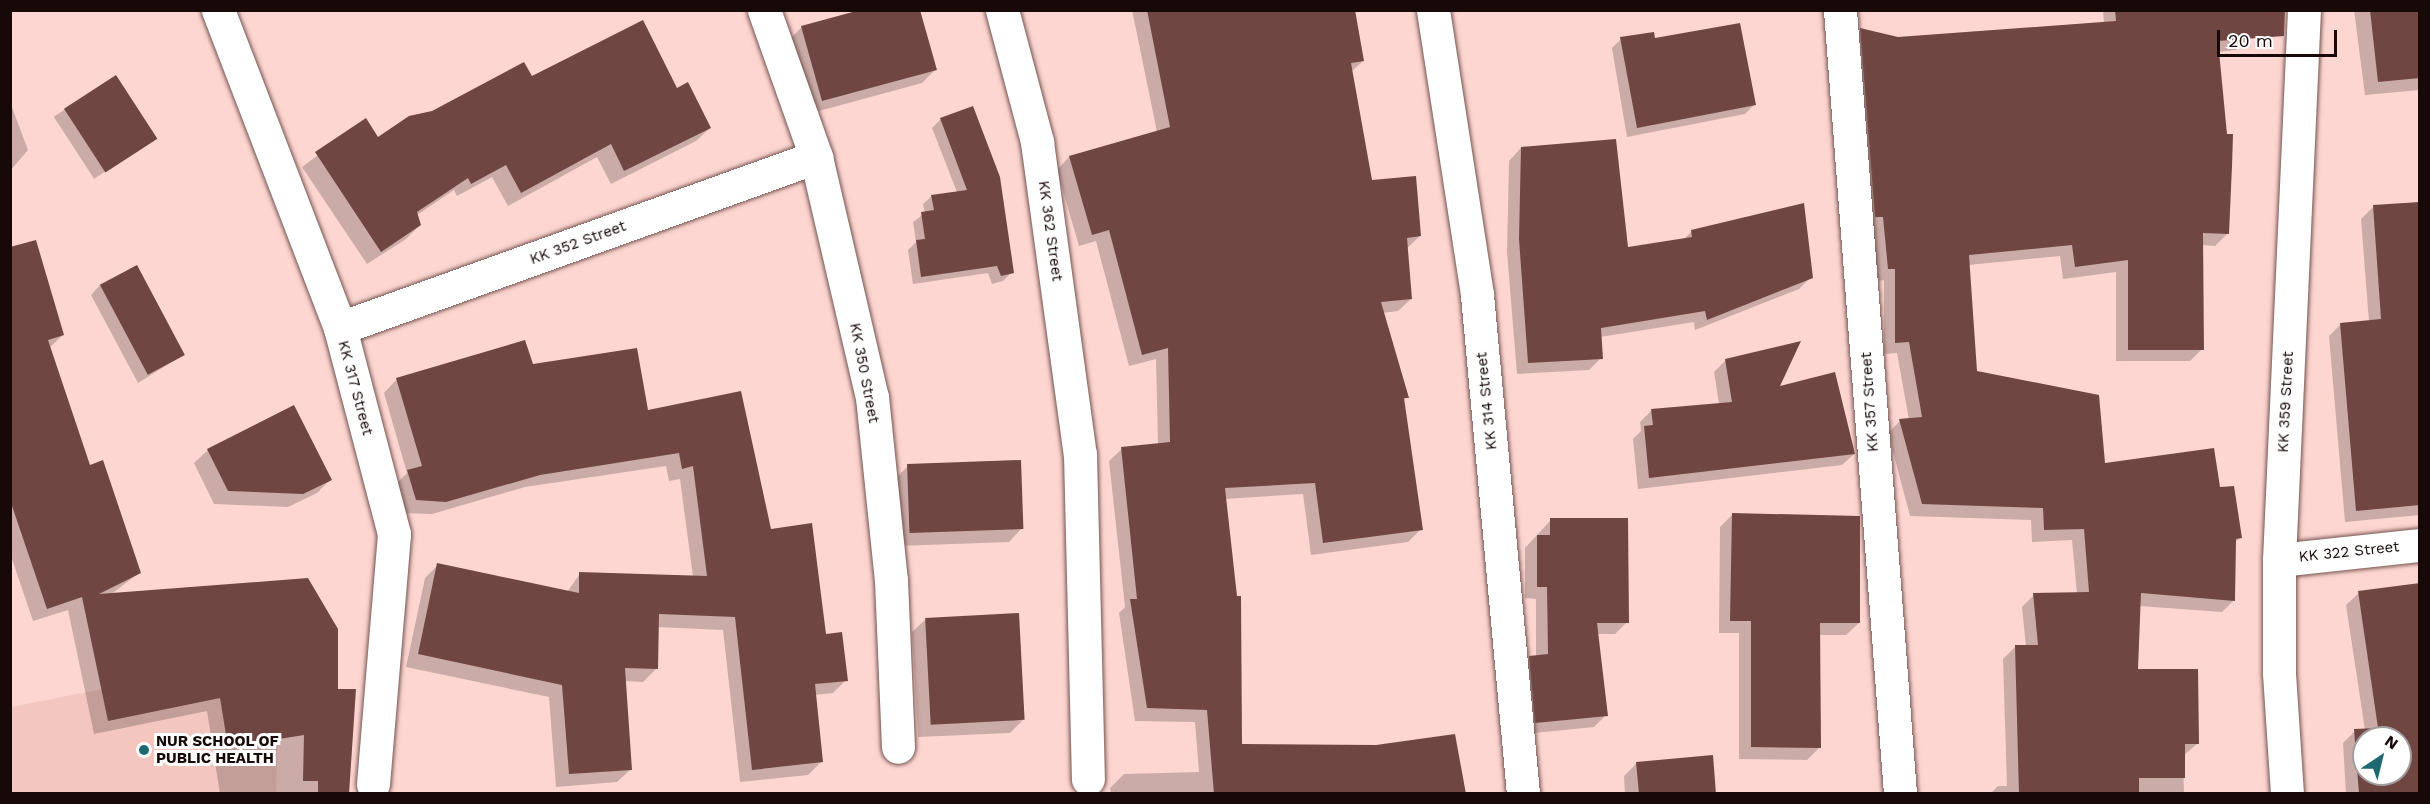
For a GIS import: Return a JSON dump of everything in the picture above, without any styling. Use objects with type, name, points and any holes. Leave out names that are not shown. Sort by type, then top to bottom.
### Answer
[{"type":"street","name":"KK 317 Street","points":[[219,10],[340,328],[394,534],[373,784]]},
{"type":"street","name":"KK 350 Street","points":[[764,10],[816,157],[872,397],[891,580],[898,747]]},
{"type":"street","name":"KK 362 Street","points":[[1002,10],[1037,142],[1080,454],[1088,778]]},
{"type":"street","name":"KK 314 Street","points":[[1433,10],[1477,295],[1523,794]]},
{"type":"street","name":"KK 357 Street","points":[[1840,10],[1900,794]]},
{"type":"street","name":"KK 359 Street","points":[[2287,794],[2279,672],[2279,560],[2304,10]]},
{"type":"street","name":"KK 352 Street","points":[[340,328],[816,157]]},
{"type":"street","name":"KK 322 Street","points":[[2279,560],[2420,544]]},
{"type":"shaded area","name":"NUR SCHOOL OF PUBLIC HEALTH","points":[[281,654],[276,793],[11,794],[11,707]]},
{"type":"building","points":[[860,10],[920,10],[937,70],[822,101],[801,26]]},
{"type":"building","points":[[1147,10],[1355,10],[1364,61],[1351,63],[1372,180],[1416,176],[1421,236],[1407,238],[1412,299],[1381,302],[1409,398],[1404,398],[1423,530],[1323,543],[1315,483],[1225,488],[1237,596],[1241,596],[1242,744],[1376,745],[1455,734],[1466,794],[1214,794],[1207,710],[1147,708],[1130,599],[1137,599],[1121,447],[1170,442],[1168,348],[1142,355],[1109,230],[1092,235],[1069,156],[1170,127]]},
{"type":"building","points":[[2115,10],[2285,10],[2284,36],[2218,41],[2227,134],[2233,134],[2229,234],[2203,233],[2204,350],[2128,350],[2128,260],[2075,267],[2072,245],[1969,255],[1977,371],[2099,395],[2105,463],[2214,448],[2220,487],[2234,486],[2242,538],[2236,539],[2235,601],[2141,593],[2138,669],[2198,669],[2199,744],[2185,744],[2185,778],[2139,778],[2139,794],[2019,794],[2015,645],[2038,645],[2033,593],[2089,592],[2084,529],[2044,530],[2043,508],[1922,504],[1899,419],[1922,417],[1909,342],[1895,343],[1895,269],[1888,269],[1883,217],[1875,217],[1860,28],[1898,37],[2116,21]]},
{"type":"building","points":[[2370,10],[2420,10],[2420,78],[2378,82]]},
{"type":"building","points":[[643,20],[677,88],[688,82],[711,128],[624,171],[611,144],[521,193],[506,165],[471,184],[468,178],[417,212],[421,225],[381,252],[315,152],[366,118],[378,137],[409,116],[432,111],[524,62],[532,76]]},
{"type":"building","points":[[1740,23],[1756,105],[1637,128],[1620,37],[1654,32],[1655,38]]},
{"type":"building","points":[[116,75],[157,139],[105,173],[64,109]]},
{"type":"building","points":[[973,106],[1000,177],[1014,273],[1001,276],[997,266],[921,277],[916,240],[925,239],[921,212],[934,210],[931,195],[967,190],[940,118]]},
{"type":"building","points":[[1616,139],[1628,247],[1692,237],[1691,230],[1804,203],[1813,278],[1707,320],[1705,311],[1601,328],[1603,359],[1528,363],[1519,239],[1521,147]]},
{"type":"building","points":[[2420,202],[2420,505],[2356,511],[2340,323],[2381,319],[2373,205]]},
{"type":"building","points":[[36,240],[64,335],[48,340],[90,465],[103,460],[141,573],[99,594],[308,578],[338,629],[338,689],[356,689],[349,794],[318,794],[318,781],[303,781],[304,735],[228,747],[220,698],[108,721],[82,597],[47,609],[10,500],[10,247]]},
{"type":"building","points":[[137,265],[185,355],[148,375],[100,285]]},
{"type":"building","points":[[525,340],[533,364],[637,348],[648,410],[741,391],[771,529],[812,523],[826,634],[842,632],[848,681],[815,684],[823,762],[752,770],[735,617],[659,614],[658,669],[625,668],[632,770],[569,774],[562,685],[418,654],[437,563],[579,593],[579,572],[707,576],[693,466],[682,469],[679,453],[540,475],[446,502],[416,500],[407,470],[422,466],[396,378]]},
{"type":"building","points":[[1801,341],[1780,386],[1835,372],[1855,454],[1649,478],[1644,426],[1653,425],[1651,409],[1732,402],[1725,359]]},
{"type":"building","points":[[294,405],[332,480],[303,494],[228,491],[207,449]]},
{"type":"building","points":[[1021,460],[1023,529],[909,533],[907,464]]},
{"type":"building","points":[[1732,513],[1860,516],[1860,623],[1820,623],[1821,748],[1751,747],[1751,621],[1730,621]]},
{"type":"building","points":[[1550,518],[1628,518],[1629,623],[1597,623],[1608,716],[1535,723],[1529,656],[1548,654],[1547,587],[1537,587],[1537,535],[1550,535]]},
{"type":"building","points":[[2420,583],[2420,794],[2359,794],[2358,786],[2412,786],[2412,726],[2378,726],[2358,591]]},
{"type":"building","points":[[1019,613],[1025,720],[931,725],[925,618]]},
{"type":"building","points":[[1713,755],[1716,794],[1639,794],[1636,762]]},
{"type":"place","name":"NUR SCHOOL OF PUBLIC HEALTH","points":[[144,750]]}]
